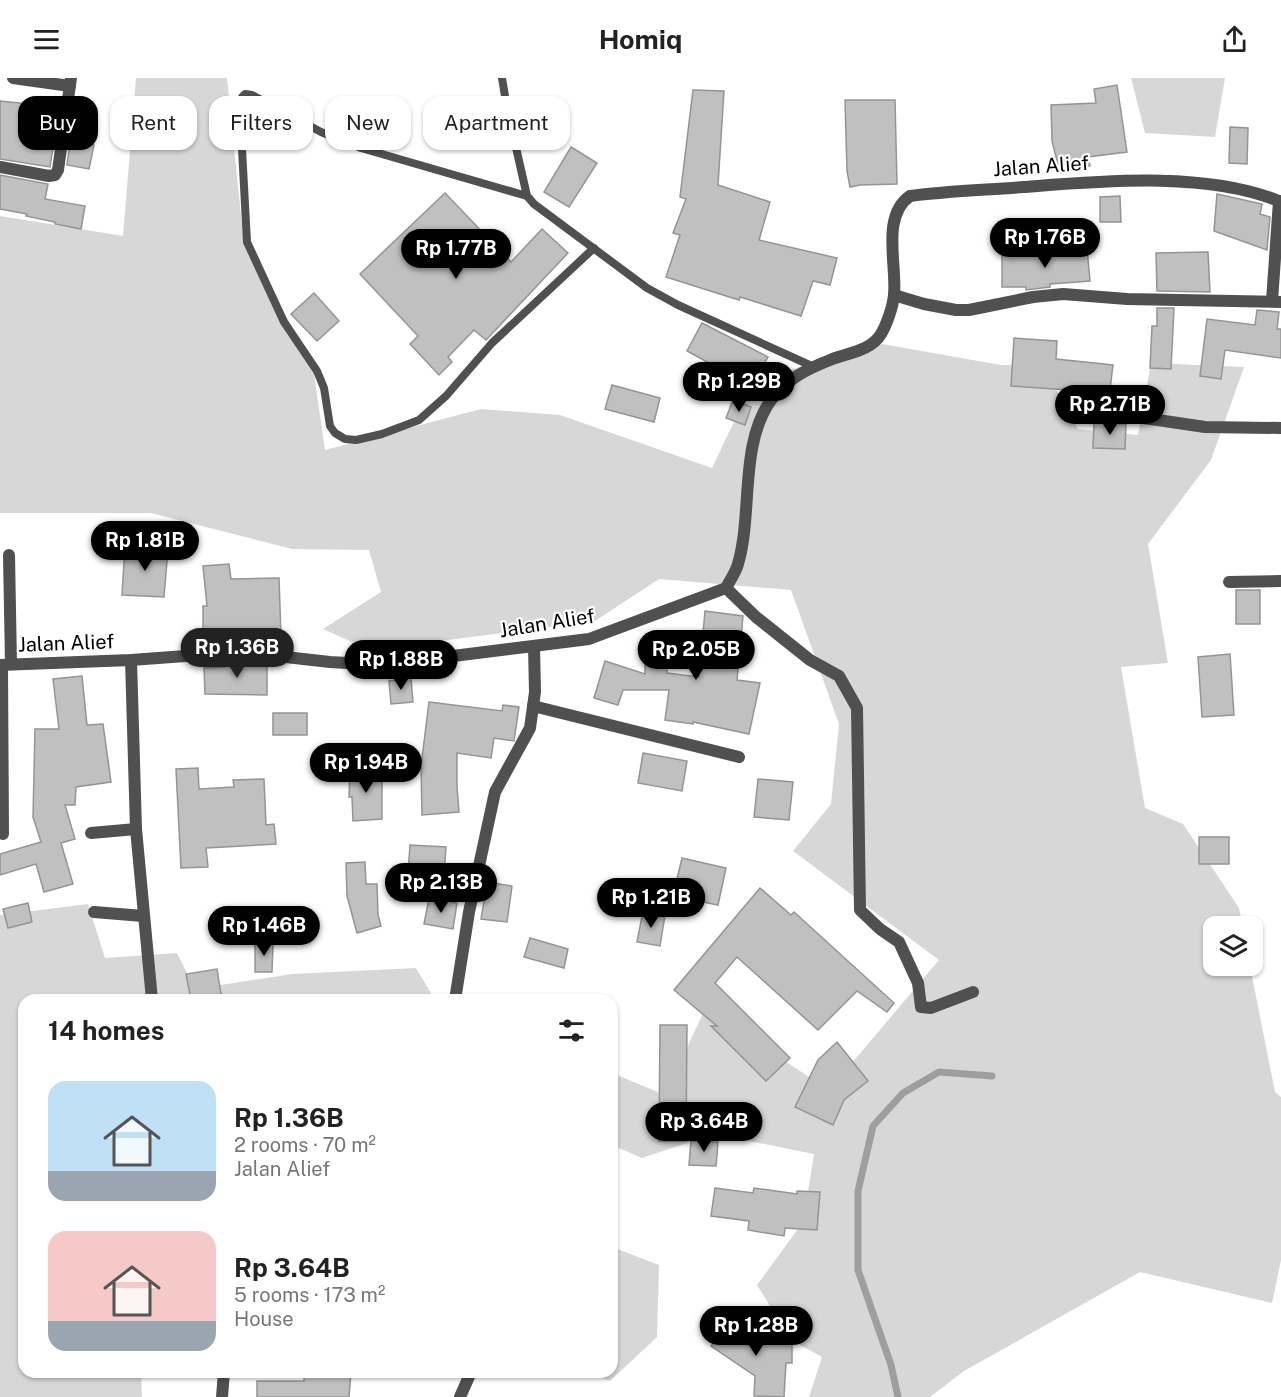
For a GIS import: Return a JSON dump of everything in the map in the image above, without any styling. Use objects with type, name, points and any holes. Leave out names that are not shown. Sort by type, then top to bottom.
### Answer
[{"type":"street","points":[[0,167],[55,175],[58,170],[71,82],[13,78]]},
{"type":"street","name":"Jalan Alief","points":[[4,665],[131,660],[240,652],[381,665],[589,639],[726,588],[737,566],[742,544],[750,466],[760,423],[770,402],[785,383],[813,367],[867,347],[882,333],[894,296],[896,211],[901,203],[910,196],[1084,182],[1168,181],[1239,187],[1280,201]]},
{"type":"street","points":[[894,296],[956,310],[969,310],[1033,297],[1063,294],[1127,299],[1276,302],[1280,201]]},
{"type":"street","points":[[1117,414],[1205,427],[1281,428]]},
{"type":"street","points":[[3,834],[4,665],[9,555]]},
{"type":"street","points":[[1229,582],[1281,581]]},
{"type":"street","points":[[726,588],[756,617],[810,660],[839,676],[857,708],[860,910],[880,929],[899,942],[918,983],[921,1007],[931,1008],[973,992]]},
{"type":"street","points":[[456,994],[469,912],[495,792],[530,728],[535,692],[534,647]]},
{"type":"street","points":[[131,660],[136,830],[151,994]]},
{"type":"street","points":[[533,706],[739,757]]},
{"type":"street","points":[[91,833],[136,830]]},
{"type":"street","points":[[94,912],[143,916]]},
{"type":"street","points":[[222,1397],[224,1378]]},
{"type":"street","points":[[460,1397],[468,1378]]},
{"type":"lane","points":[[502,78],[527,196]]},
{"type":"lane","points":[[594,248],[492,342],[446,396],[419,420],[382,434],[356,440],[345,439],[335,433],[330,426],[324,388],[316,371],[284,322],[247,242],[240,112],[242,97],[245,94],[252,95],[321,132],[361,148],[527,196],[546,213],[594,248],[646,288],[813,367]]},
{"type":"shaded area","points":[[136,78],[227,78],[229,96],[209,96],[209,150],[234,150],[244,245],[312,360],[325,450],[481,409],[560,415],[712,468],[754,380],[882,344],[1001,365],[1043,365],[1078,429],[1138,435],[1151,363],[1244,367],[1211,460],[1148,544],[1168,663],[1121,667],[1145,808],[1183,824],[1239,908],[1241,916],[1203,916],[1203,976],[1252,976],[1275,1092],[1281,1097],[1281,1260],[1272,1303],[1140,1272],[964,1371],[930,1397],[809,1397],[822,1357],[791,1340],[757,1285],[803,1222],[814,1154],[714,1134],[642,1158],[618,1148],[618,1075],[665,1095],[705,1009],[829,1090],[939,960],[793,851],[831,804],[839,724],[791,590],[659,579],[595,621],[370,650],[323,629],[381,592],[369,550],[292,549],[151,513],[0,513],[0,216],[123,236],[130,150],[197,150],[197,96],[135,96]]},
{"type":"shaded area","points":[[1131,78],[1225,78],[1215,137],[1145,133]]},
{"type":"shaded area","points":[[88,904],[105,958],[177,953],[195,989],[292,974],[416,968],[431,994],[18,994],[18,1378],[141,1378],[142,1397],[0,1397],[0,915]]},
{"type":"shaded area","points":[[618,1249],[659,1265],[657,1337],[618,1374]]},
{"type":"building","points":[[1117,85],[1127,152],[1088,157],[1090,166],[1060,173],[1052,141],[1051,105],[1096,103],[1094,89]]},
{"type":"building","points":[[693,90],[724,91],[718,185],[770,202],[759,240],[837,258],[830,285],[813,281],[801,316],[740,297],[739,300],[666,277],[680,235],[673,233],[686,199],[680,197]]},
{"type":"building","points":[[845,100],[895,100],[897,184],[850,187],[847,171]]},
{"type":"building","points":[[0,101],[18,103],[18,150],[53,150],[50,167],[0,159]]},
{"type":"building","points":[[1230,127],[1248,128],[1247,164],[1229,163]]},
{"type":"building","points":[[571,147],[597,163],[569,207],[544,192]]},
{"type":"building","points":[[69,150],[93,150],[89,169],[67,165]]},
{"type":"building","points":[[0,175],[48,184],[45,199],[85,206],[81,229],[0,209]]},
{"type":"building","points":[[445,193],[511,262],[542,229],[568,253],[486,340],[474,330],[448,357],[452,362],[439,375],[410,344],[418,336],[360,274]]},
{"type":"building","points":[[1217,194],[1262,204],[1260,214],[1270,217],[1267,250],[1214,231]]},
{"type":"building","points":[[1120,196],[1121,222],[1100,222],[1100,197]]},
{"type":"building","points":[[1087,248],[1090,281],[1050,284],[1050,287],[1026,290],[1026,287],[1002,287],[1002,255],[1058,255],[1057,250]]},
{"type":"building","points":[[1208,252],[1210,292],[1157,291],[1156,253]]},
{"type":"building","points":[[314,293],[339,321],[317,341],[291,314]]},
{"type":"building","points":[[1157,308],[1174,308],[1171,369],[1150,368],[1152,326],[1157,326]]},
{"type":"building","points":[[1257,310],[1279,312],[1277,329],[1281,329],[1281,358],[1225,350],[1221,379],[1200,376],[1207,319],[1255,325]]},
{"type":"building","points":[[702,323],[768,357],[751,386],[687,351]]},
{"type":"building","points":[[1014,338],[1057,341],[1056,359],[1113,365],[1108,406],[1080,403],[1081,391],[1011,386]]},
{"type":"building","points":[[612,385],[660,398],[654,422],[605,409]]},
{"type":"building","points":[[733,400],[751,407],[745,425],[726,418]]},
{"type":"building","points":[[1094,423],[1126,424],[1125,449],[1093,448]]},
{"type":"building","points":[[125,546],[168,549],[164,597],[122,595]]},
{"type":"building","points":[[229,564],[231,579],[279,578],[281,636],[267,636],[267,647],[225,645],[225,634],[203,634],[203,606],[207,606],[203,566]]},
{"type":"building","points":[[1236,590],[1260,590],[1260,624],[1236,624]]},
{"type":"building","points":[[705,611],[743,616],[737,680],[760,683],[749,734],[693,722],[693,724],[665,720],[669,690],[623,690],[618,705],[594,698],[605,661],[645,674],[645,665],[667,665],[667,673],[699,677]]},
{"type":"building","points":[[1230,654],[1234,715],[1202,717],[1198,657]]},
{"type":"building","points":[[225,661],[267,663],[267,695],[205,694],[204,668],[225,667]]},
{"type":"building","points":[[82,676],[87,725],[103,724],[111,782],[76,787],[75,805],[65,805],[75,839],[61,843],[73,884],[44,892],[36,864],[0,875],[0,854],[41,842],[33,817],[35,729],[59,729],[53,679]]},
{"type":"building","points":[[411,678],[413,702],[391,704],[389,681]]},
{"type":"building","points":[[429,702],[502,711],[503,705],[519,707],[514,741],[494,738],[491,758],[457,753],[459,812],[422,815],[421,766]]},
{"type":"building","points":[[273,713],[307,713],[307,735],[273,735]]},
{"type":"building","points":[[643,753],[687,761],[682,791],[638,783]]},
{"type":"building","points":[[198,768],[199,789],[234,787],[233,780],[264,779],[266,825],[274,824],[276,844],[206,848],[208,867],[181,868],[176,769]]},
{"type":"building","points":[[350,768],[382,769],[382,819],[353,821],[352,797],[349,797]]},
{"type":"building","points":[[758,779],[793,782],[789,820],[754,817]]},
{"type":"building","points":[[1199,837],[1229,837],[1229,864],[1199,864]]},
{"type":"building","points":[[410,845],[446,847],[444,875],[408,873]]},
{"type":"building","points":[[682,858],[726,868],[718,905],[673,896]]},
{"type":"building","points":[[365,862],[366,884],[377,884],[378,915],[381,926],[357,933],[347,896],[346,863]]},
{"type":"building","points":[[487,882],[512,886],[507,922],[481,919]]},
{"type":"building","points":[[760,888],[791,915],[794,912],[894,1003],[887,1012],[857,991],[818,1030],[737,957],[715,983],[790,1058],[766,1081],[711,1026],[717,1026],[674,990]]},
{"type":"building","points":[[429,898],[457,903],[453,929],[424,924]]},
{"type":"building","points":[[28,903],[32,922],[8,928],[3,909]]},
{"type":"building","points":[[643,911],[665,915],[660,946],[637,942]]},
{"type":"building","points":[[530,938],[568,949],[564,968],[524,957]]},
{"type":"building","points":[[255,943],[273,943],[272,972],[255,972]]},
{"type":"building","points":[[217,969],[221,994],[190,994],[186,974]]},
{"type":"building","points":[[660,1025],[687,1025],[686,1141],[659,1141]]},
{"type":"building","points":[[837,1042],[868,1081],[844,1100],[833,1125],[795,1107],[818,1060]]},
{"type":"building","points":[[691,1141],[718,1142],[716,1166],[689,1165]]},
{"type":"building","points":[[715,1188],[753,1193],[754,1188],[797,1194],[797,1191],[820,1192],[817,1230],[785,1228],[784,1236],[748,1230],[749,1221],[711,1216]]},
{"type":"building","points":[[734,1314],[749,1318],[743,1343],[792,1344],[792,1363],[786,1363],[784,1397],[754,1396],[755,1376],[711,1346]]},
{"type":"building","points":[[304,1378],[351,1378],[349,1397],[257,1397],[257,1381],[304,1381]]},
{"type":"waterway","points":[[898,1397],[891,1365],[858,1270],[858,1191],[873,1126],[903,1093],[939,1072],[992,1076]]}]
